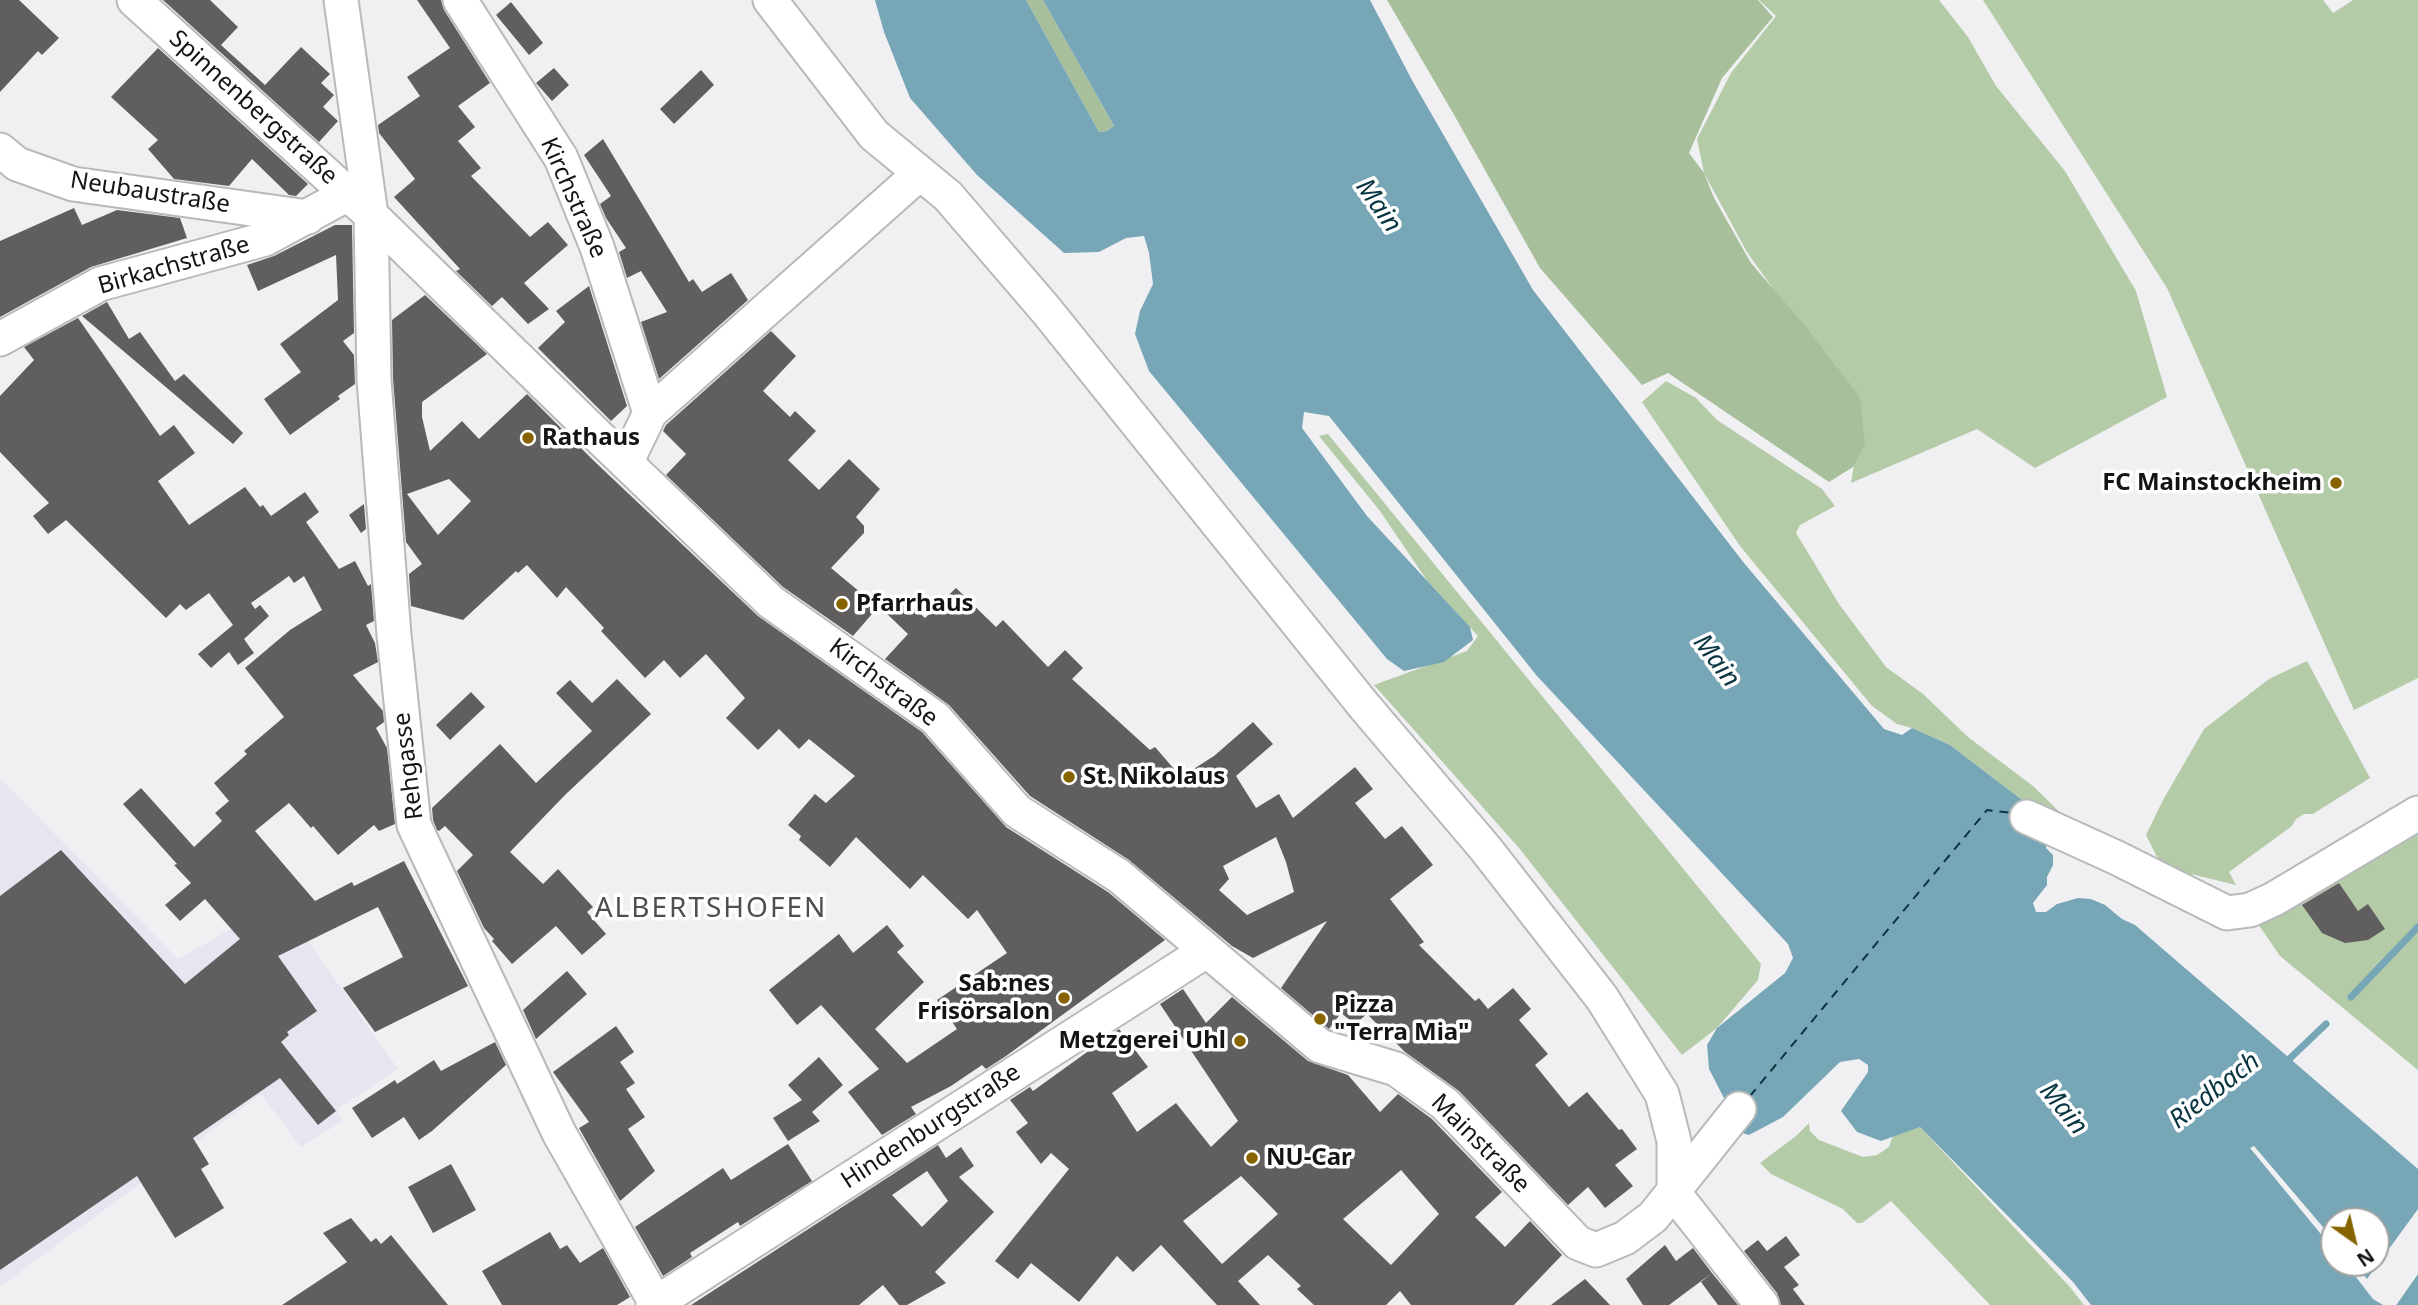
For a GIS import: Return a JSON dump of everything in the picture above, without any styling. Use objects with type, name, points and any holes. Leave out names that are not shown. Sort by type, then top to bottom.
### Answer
[{"type":"street","name":"Spinnenbergstraße","points":[[134,0],[360,205]]},
{"type":"street","name":"Rehgasse","points":[[341,0],[394,635],[414,825],[559,1133],[655,1304]]},
{"type":"street","name":"Kirchstraße","points":[[460,0],[561,158],[597,247],[650,413]]},
{"type":"street","points":[[771,0],[874,135],[948,196],[1046,310],[1365,707],[1485,848],[1602,998],[1662,1094],[1674,1141],[1674,1193],[1762,1305]]},
{"type":"street","name":"Neubaustraße","points":[[0,150],[17,164],[73,184],[308,217]]},
{"type":"street","points":[[626,463],[650,413],[919,174]]},
{"type":"street","name":"Birkachstraße","points":[[0,339],[100,284],[265,239],[308,217],[360,205]]},
{"type":"street","name":"Kirchstraße","points":[[360,205],[771,601],[935,718],[1017,811],[1119,876],[1206,951]]},
{"type":"street","points":[[2027,817],[2227,913],[2250,910],[2274,899],[2418,813]]},
{"type":"street","name":"Mainstraße","points":[[1206,951],[1320,1046],[1396,1069],[1445,1104],[1578,1243],[1596,1250],[1625,1238],[1653,1217],[1738,1109]]},
{"type":"street","name":"Hindenburgstraße","points":[[655,1304],[1206,951]]},
{"type":"shaded area","points":[[0,778],[178,959],[280,901],[398,1069],[337,1109],[343,1121],[301,1147],[261,1094],[0,1287]]},
{"type":"green space","points":[[1026,0],[1043,0],[1114,126],[1107,131],[1099,132]]},
{"type":"green space","points":[[1387,0],[1758,0],[1773,17],[1722,78],[1689,153],[1704,173],[1714,198],[1751,263],[1806,327],[1860,397],[1865,444],[1853,467],[1829,482],[1668,373],[1642,385],[1540,268]]},
{"type":"green space","points":[[1759,0],[1939,0],[1968,37],[1996,86],[2065,171],[2136,291],[2167,397],[2035,468],[1977,429],[1851,483],[1862,414],[1747,252],[1704,173],[1697,139],[1731,73],[1776,16]]},
{"type":"green space","name":"FC Mainstockheim","points":[[1983,0],[2323,0],[2333,13],[2353,0],[2418,0],[2418,678],[2354,710],[2167,288]]},
{"type":"green space","points":[[1666,381],[1696,398],[1717,420],[1822,489],[1835,506],[1800,525],[1796,533],[1839,604],[1886,667],[1923,694],[1968,737],[2033,786],[2077,829],[2030,806],[1950,745],[1897,724],[1872,706],[1740,546],[1642,402]]},
{"type":"green space","points":[[1328,434],[1761,964],[1758,980],[1717,1028],[1682,1055],[1519,848],[1374,685],[1467,651],[1478,636],[1428,582],[1380,511],[1319,436]]},
{"type":"green space","points":[[2307,661],[2370,778],[2313,814],[2304,814],[2296,819],[2292,826],[2229,872],[2236,885],[2162,867],[2146,835],[2204,729],[2269,679]]},
{"type":"green space","points":[[2418,826],[2418,1070],[2280,956],[2256,921]]},
{"type":"green space","points":[[1809,1123],[1810,1131],[1819,1140],[1863,1157],[1877,1155],[1889,1147],[1893,1135],[1920,1127],[2084,1305],[1990,1305],[1891,1201],[1862,1223],[1857,1223],[1843,1209],[1771,1174],[1760,1163]]},
{"type":"water","name":"Main","points":[[875,0],[1026,0],[1099,132],[1114,126],[1043,0],[1370,0],[1413,82],[1533,290],[1744,563],[1884,729],[1902,735],[1912,728],[1950,745],[2030,806],[2048,840],[2046,848],[2053,855],[2047,885],[2033,903],[2036,912],[2046,912],[2057,904],[2078,898],[2091,899],[2135,925],[2418,1169],[2418,1209],[2390,1247],[2390,1207],[2320,1207],[2320,1224],[2254,1146],[2250,1148],[2320,1233],[2320,1277],[2356,1277],[2373,1299],[2383,1305],[2091,1305],[2073,1282],[1920,1127],[1881,1141],[1857,1132],[1841,1111],[1868,1072],[1868,1065],[1859,1059],[1840,1062],[1783,1117],[1749,1135],[1742,1133],[1709,1069],[1707,1045],[1717,1028],[1785,973],[1793,958],[1788,944],[1537,676],[1329,416],[1304,412],[1302,428],[1367,516],[1470,627],[1473,640],[1444,662],[1404,671],[1387,659],[1149,371],[1135,334],[1140,311],[1153,284],[1144,236],[1126,238],[1099,252],[1064,253],[977,175],[910,98],[884,32]]},
{"type":"water","points":[[2418,1274],[2418,1305],[2396,1305],[2397,1304]]},
{"type":"building","points":[[0,0],[19,0],[59,38],[42,55],[38,51],[0,92]]},
{"type":"building","points":[[163,0],[210,0],[238,27],[221,45],[265,85],[301,47],[330,74],[321,83],[334,95],[323,107],[338,121],[319,142]]},
{"type":"building","points":[[417,0],[441,0],[444,10],[490,83],[458,106],[475,127],[458,141],[481,168],[471,176],[530,237],[548,222],[568,245],[524,283],[549,309],[528,324],[502,297],[492,306],[456,271],[460,269],[394,197],[415,179],[379,133],[378,125],[420,96],[407,77],[450,48]]},
{"type":"building","points":[[511,2],[543,43],[529,55],[496,15]]},
{"type":"building","points":[[158,48],[308,184],[296,196],[289,195],[252,159],[229,186],[174,179],[148,149],[158,140],[111,97]]},
{"type":"building","points":[[554,68],[569,85],[552,101],[536,83]]},
{"type":"building","points":[[701,70],[714,85],[674,124],[660,109]]},
{"type":"building","points":[[603,139],[689,282],[693,279],[702,292],[731,273],[748,300],[659,379],[641,322],[667,312],[641,271],[627,278],[619,252],[626,248],[600,204],[611,196],[584,155]]},
{"type":"building","points":[[74,208],[82,225],[117,210],[180,218],[187,238],[91,267],[0,317],[0,241]]},
{"type":"building","points":[[335,225],[352,225],[354,333],[343,341],[354,355],[355,384],[338,396],[340,399],[290,435],[264,399],[301,372],[280,344],[338,300],[336,255],[258,291],[247,265],[274,256]]},
{"type":"building","points":[[589,286],[627,406],[611,421],[538,348],[565,322],[556,311]]},
{"type":"building","points":[[425,295],[487,354],[422,402],[422,417],[430,451],[462,421],[479,439],[527,394],[758,616],[922,732],[1006,827],[1108,892],[1165,940],[1006,1056],[986,1069],[982,1065],[951,1086],[911,1107],[916,1114],[882,1135],[848,1092],[879,1069],[821,1005],[797,1025],[769,990],[839,934],[853,953],[887,925],[904,946],[897,952],[924,982],[875,1029],[907,1063],[957,1029],[937,1000],[1007,953],[977,910],[968,919],[923,875],[910,889],[856,837],[830,867],[799,840],[801,836],[788,825],[815,794],[826,803],[855,776],[809,739],[799,749],[779,729],[758,750],[726,718],[745,698],[706,654],[680,678],[664,660],[645,678],[601,631],[604,628],[566,587],[557,598],[527,565],[518,573],[516,571],[463,620],[411,606],[409,574],[422,564],[406,542],[393,379],[392,320]],"holes":[[[449,479],[471,501],[438,535],[407,494]]]},
{"type":"building","points":[[107,302],[129,339],[140,332],[175,381],[184,374],[243,433],[233,444],[82,316]]},
{"type":"building","points":[[78,318],[160,436],[174,425],[195,453],[158,481],[189,525],[245,487],[260,507],[263,505],[271,516],[305,492],[319,512],[306,522],[339,569],[355,561],[368,586],[371,584],[374,621],[366,625],[375,643],[378,662],[353,675],[383,711],[384,722],[376,728],[387,748],[395,824],[379,831],[374,825],[338,855],[289,803],[255,831],[315,901],[352,882],[354,886],[404,861],[468,986],[375,1032],[343,988],[403,957],[378,907],[278,956],[317,1011],[287,1032],[289,1035],[281,1042],[336,1111],[318,1125],[280,1078],[193,1138],[209,1164],[201,1169],[224,1208],[175,1238],[137,1176],[0,1270],[0,896],[61,850],[185,984],[240,939],[205,899],[180,921],[165,905],[191,883],[123,804],[141,788],[194,847],[222,821],[215,813],[229,801],[214,783],[247,754],[244,751],[284,717],[245,668],[290,630],[322,610],[304,576],[294,583],[289,576],[251,603],[255,609],[260,605],[269,616],[244,639],[254,653],[238,665],[229,652],[211,668],[198,654],[233,625],[209,593],[186,610],[180,604],[166,618],[66,520],[48,534],[33,516],[49,503],[0,452],[0,396],[34,360],[24,347]]},
{"type":"building","points":[[771,331],[796,356],[763,391],[790,417],[795,411],[816,431],[788,460],[819,490],[849,459],[880,489],[856,517],[864,526],[864,533],[831,568],[878,607],[853,636],[783,587],[666,475],[686,454],[663,431],[666,425]]},
{"type":"building","points":[[364,504],[366,529],[361,533],[349,515]]},
{"type":"building","points":[[956,588],[996,627],[1003,620],[1048,667],[1065,650],[1083,668],[1072,679],[1150,750],[1155,747],[1181,777],[1214,756],[1253,722],[1273,744],[1236,776],[1256,808],[1279,794],[1293,818],[1355,767],[1373,789],[1355,803],[1385,839],[1402,826],[1433,865],[1390,899],[1424,942],[1419,945],[1475,1001],[1479,998],[1488,1009],[1513,988],[1531,1009],[1519,1020],[1548,1054],[1535,1065],[1569,1107],[1587,1092],[1637,1149],[1615,1165],[1633,1186],[1605,1208],[1588,1187],[1568,1205],[1459,1091],[1405,1052],[1367,1014],[1355,1024],[1341,1013],[1329,1029],[1281,988],[1327,921],[1253,958],[1232,946],[1129,860],[1030,796],[949,705],[885,659],[908,634],[885,612],[900,595],[925,618]],"holes":[[[1276,837],[1294,892],[1247,915],[1219,890],[1229,879],[1223,866]]]},
{"type":"building","points":[[617,679],[651,714],[565,795],[510,852],[543,884],[558,869],[593,907],[587,912],[606,934],[582,955],[556,926],[512,964],[484,928],[457,871],[473,855],[445,826],[437,830],[432,808],[500,744],[536,783],[592,731],[556,693],[570,680],[592,703]]},
{"type":"building","points":[[471,692],[485,707],[450,740],[436,725]]},
{"type":"building","points":[[2339,883],[2358,911],[2368,904],[2385,929],[2368,940],[2345,943],[2322,933],[2302,905]]},
{"type":"building","points":[[567,971],[587,994],[536,1039],[523,1010]]},
{"type":"building","points":[[1183,989],[1206,1023],[1232,997],[1308,1061],[1348,1075],[1380,1112],[1398,1094],[1432,1119],[1502,1192],[1475,1217],[1505,1247],[1530,1221],[1562,1255],[1514,1305],[1411,1305],[1400,1291],[1386,1305],[1314,1305],[1297,1289],[1301,1286],[1268,1255],[1238,1281],[1260,1305],[1217,1305],[1161,1245],[1133,1272],[1117,1256],[1079,1302],[1031,1263],[1018,1279],[995,1261],[1069,1169],[1051,1153],[1041,1164],[1016,1132],[1028,1123],[1010,1100],[1030,1087],[1033,1091],[1119,1029],[1148,1067],[1112,1093],[1137,1132],[1176,1103],[1211,1147],[1238,1121],[1160,1004]],"holes":[[[1401,1170],[1439,1214],[1391,1265],[1343,1219]],[[1241,1176],[1278,1214],[1222,1264],[1183,1221]]]},
{"type":"building","points":[[616,1026],[634,1052],[620,1062],[635,1083],[626,1089],[645,1117],[628,1129],[655,1171],[620,1201],[579,1128],[589,1122],[553,1072]]},
{"type":"building","points":[[495,1042],[506,1065],[419,1140],[404,1117],[372,1138],[352,1108],[395,1080],[397,1084],[434,1060],[441,1071]]},
{"type":"building","points":[[819,1057],[843,1085],[812,1112],[820,1121],[788,1141],[773,1118],[802,1100],[788,1085]]},
{"type":"building","points":[[788,1144],[812,1181],[740,1226],[738,1222],[690,1253],[692,1257],[663,1276],[635,1227],[723,1168],[731,1180]]},
{"type":"building","points":[[938,1145],[946,1158],[961,1147],[974,1166],[959,1177],[994,1212],[935,1272],[946,1283],[907,1305],[899,1305],[883,1285],[859,1305],[691,1305]],"holes":[[[927,1171],[948,1201],[922,1227],[892,1195]]]},
{"type":"building","points":[[451,1164],[476,1210],[433,1233],[408,1187]]},
{"type":"building","points":[[351,1218],[371,1242],[376,1238],[381,1244],[391,1235],[448,1305],[282,1305],[347,1262],[323,1233]]},
{"type":"building","points":[[550,1232],[560,1249],[567,1245],[580,1263],[603,1248],[630,1297],[617,1305],[502,1305],[482,1271]]},
{"type":"building","points":[[1786,1236],[1800,1255],[1784,1267],[1799,1285],[1793,1289],[1805,1305],[1781,1305],[1777,1293],[1744,1251],[1758,1240],[1767,1251]]},
{"type":"building","points":[[1665,1245],[1676,1261],[1693,1248],[1712,1273],[1669,1305],[1643,1305],[1626,1279]]},
{"type":"building","points":[[1712,1273],[1738,1305],[1718,1305],[1701,1282]]},
{"type":"building","points":[[1585,1279],[1610,1305],[1551,1305]]},
{"type":"waterway","name":"Riedbach","points":[[2351,997],[2418,927]]},
{"type":"waterway","name":"Riedbach","points":[[2283,1065],[2326,1024]]},
{"type":"ferry route","points":[[1750,1096],[1987,810],[2013,813]]},
{"type":"place","name":"Rathaus","points":[[528,438]]},
{"type":"place","name":"FC Mainstockheim","points":[[2336,483]]},
{"type":"place","name":"Pfarrhaus","points":[[842,604]]},
{"type":"place","name":"St. Nikolaus","points":[[1069,777]]},
{"type":"place","name":"Sab:nes Frisörsalon","points":[[1064,998]]},
{"type":"place","name":"Pizza \"Terra Mia\"","points":[[1320,1019]]},
{"type":"place","name":"Metzgerei Uhl","points":[[1240,1041]]},
{"type":"place","name":"NU-Car","points":[[1252,1158]]},
{"type":"district","name":"ALBERTSHOFEN","points":[[711,909]]}]
